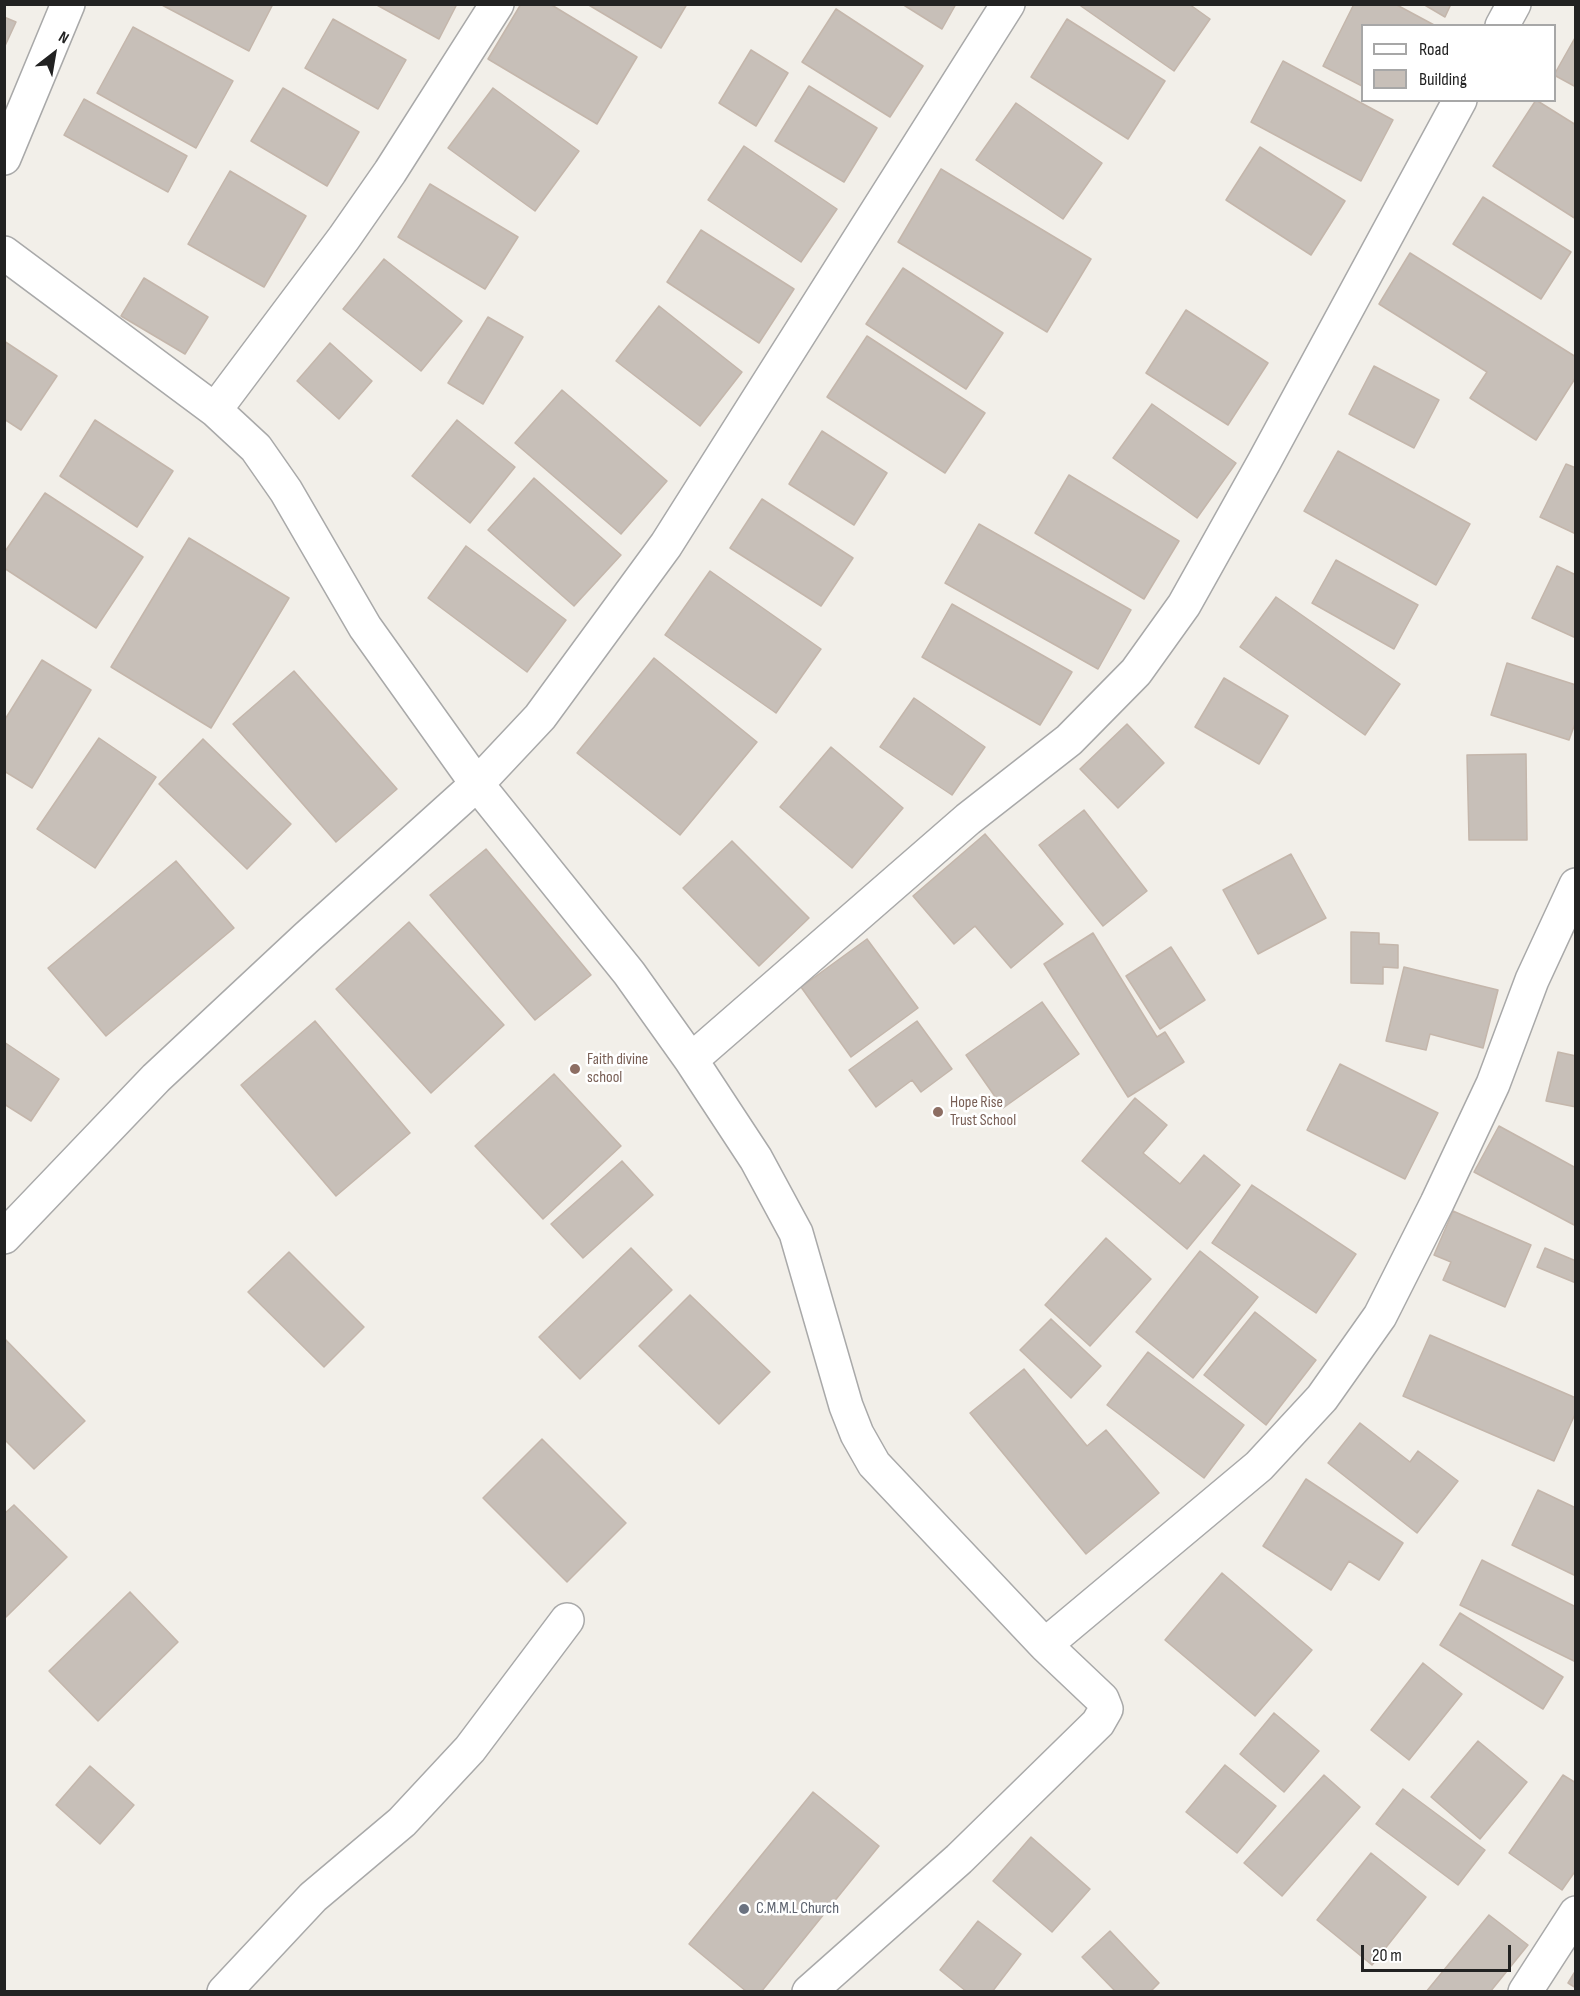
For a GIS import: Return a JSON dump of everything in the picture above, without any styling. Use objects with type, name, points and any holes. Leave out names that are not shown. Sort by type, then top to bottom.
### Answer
[{"type":"street","points":[[4,158],[68,4]]},
{"type":"street","points":[[215,410],[344,238],[390,172],[497,4]]},
{"type":"street","points":[[4,1237],[156,1078],[306,938],[477,784],[540,717],[666,545],[1008,4]]},
{"type":"street","points":[[1503,24],[1514,4]]},
{"type":"street","points":[[691,1060],[968,819],[1069,740],[1136,672],[1184,605],[1459,102]]},
{"type":"street","points":[[4,253],[215,410],[256,448],[286,491],[365,627],[477,784],[629,973],[691,1060],[756,1159],[796,1233],[846,1406],[857,1434],[874,1464],[1045,1645],[1102,1700],[1106,1709],[1098,1723],[959,1859],[809,1992]]},
{"type":"street","points":[[1045,1645],[1259,1466],[1322,1398],[1380,1316],[1493,1084],[1532,980],[1575,885]]},
{"type":"street","points":[[224,1992],[313,1897],[402,1822],[470,1749],[567,1620]]},
{"type":"street","points":[[1525,1992],[1575,1913]]},
{"type":"building","points":[[160,4],[273,4],[249,51]]},
{"type":"building","points":[[375,4],[457,4],[439,39]]},
{"type":"building","points":[[521,4],[550,4],[637,57],[597,124],[488,59]]},
{"type":"building","points":[[587,4],[687,4],[661,48]]},
{"type":"building","points":[[902,4],[956,4],[942,29]]},
{"type":"building","points":[[1078,4],[1189,4],[1210,19],[1174,71]]},
{"type":"building","points":[[1354,4],[1395,4],[1432,24],[1361,24],[1361,85],[1323,66]]},
{"type":"building","points":[[1423,4],[1451,4],[1445,17]]},
{"type":"building","points":[[836,9],[923,66],[890,117],[802,62]]},
{"type":"building","points":[[4,17],[16,22],[4,48]]},
{"type":"building","points":[[333,19],[406,60],[378,109],[305,68]]},
{"type":"building","points":[[1067,19],[1165,81],[1128,139],[1031,77]]},
{"type":"building","points":[[133,27],[233,81],[196,148],[97,93]]},
{"type":"building","points":[[1576,36],[1576,87],[1556,76],[1556,71]]},
{"type":"building","points":[[751,50],[788,73],[756,126],[719,103]]},
{"type":"building","points":[[1283,61],[1393,120],[1361,181],[1251,122]]},
{"type":"building","points":[[809,86],[877,128],[844,182],[775,141]]},
{"type":"building","points":[[283,88],[359,132],[327,186],[251,141]]},
{"type":"building","points":[[493,88],[579,151],[535,211],[448,148]]},
{"type":"building","points":[[84,99],[187,156],[168,192],[64,135]]},
{"type":"building","points":[[1535,102],[1539,102],[1576,125],[1576,219],[1493,166]]},
{"type":"building","points":[[1016,103],[1102,163],[1063,219],[976,160]]},
{"type":"building","points":[[744,146],[837,209],[801,262],[708,200]]},
{"type":"building","points":[[1260,147],[1345,201],[1311,255],[1226,200]]},
{"type":"building","points":[[941,169],[1091,259],[1047,332],[898,242]]},
{"type":"building","points":[[230,171],[306,216],[264,287],[188,244]]},
{"type":"building","points":[[430,184],[518,237],[485,289],[398,237]]},
{"type":"building","points":[[1483,197],[1571,252],[1541,299],[1453,244]]},
{"type":"building","points":[[701,230],[794,289],[759,343],[667,282]]},
{"type":"building","points":[[1410,253],[1576,357],[1576,377],[1536,440],[1470,398],[1487,372],[1379,304]]},
{"type":"building","points":[[384,259],[462,321],[421,371],[343,309]]},
{"type":"building","points":[[903,268],[1003,333],[966,389],[866,324]]},
{"type":"building","points":[[144,278],[208,317],[185,354],[121,316]]},
{"type":"building","points":[[659,306],[742,372],[700,426],[616,361]]},
{"type":"building","points":[[1186,310],[1268,363],[1228,425],[1146,373]]},
{"type":"building","points":[[488,317],[523,337],[483,404],[448,383]]},
{"type":"building","points":[[867,336],[985,413],[945,473],[827,397]]},
{"type":"building","points":[[4,341],[57,376],[21,430],[4,419]]},
{"type":"building","points":[[330,343],[372,381],[339,419],[297,381]]},
{"type":"building","points":[[1374,366],[1439,400],[1414,448],[1349,414]]},
{"type":"building","points":[[562,390],[667,481],[621,534],[515,443]]},
{"type":"building","points":[[1152,404],[1236,463],[1197,518],[1113,458]]},
{"type":"building","points":[[95,420],[173,471],[137,527],[60,476]]},
{"type":"building","points":[[457,420],[515,467],[470,523],[412,476]]},
{"type":"building","points":[[822,431],[887,473],[854,525],[789,484]]},
{"type":"building","points":[[1338,451],[1470,524],[1436,585],[1304,511]]},
{"type":"building","points":[[1566,464],[1576,468],[1576,534],[1540,517]]},
{"type":"building","points":[[1069,475],[1179,541],[1144,599],[1035,533]]},
{"type":"building","points":[[534,478],[621,555],[574,606],[488,530]]},
{"type":"building","points":[[45,493],[143,557],[96,628],[4,568],[4,553]]},
{"type":"building","points":[[762,499],[853,558],[821,606],[730,548]]},
{"type":"building","points":[[979,524],[1131,610],[1098,669],[945,583]]},
{"type":"building","points":[[189,538],[289,598],[211,728],[111,667]]},
{"type":"building","points":[[466,546],[566,620],[527,672],[428,598]]},
{"type":"building","points":[[1336,560],[1418,605],[1394,649],[1312,603]]},
{"type":"building","points":[[1557,566],[1576,575],[1576,638],[1532,618]]},
{"type":"building","points":[[710,571],[821,649],[776,713],[665,635]]},
{"type":"building","points":[[1276,597],[1400,684],[1365,735],[1240,647]]},
{"type":"building","points":[[952,604],[1072,672],[1040,725],[922,657]]},
{"type":"building","points":[[654,658],[757,742],[680,835],[577,753]]},
{"type":"building","points":[[42,660],[91,690],[32,788],[4,771],[4,721]]},
{"type":"building","points":[[1507,663],[1576,685],[1576,721],[1569,740],[1491,715]]},
{"type":"building","points":[[294,671],[397,789],[336,842],[233,724]]},
{"type":"building","points":[[1224,678],[1288,716],[1259,764],[1195,727]]},
{"type":"building","points":[[914,698],[985,747],[952,795],[880,747]]},
{"type":"building","points":[[1127,724],[1164,763],[1118,808],[1080,769]]},
{"type":"building","points":[[99,738],[156,777],[95,868],[37,829]]},
{"type":"building","points":[[203,739],[291,824],[247,869],[159,784]]},
{"type":"building","points":[[831,747],[903,808],[852,868],[780,807]]},
{"type":"building","points":[[1526,754],[1527,840],[1469,840],[1467,755]]},
{"type":"building","points":[[1084,810],[1147,891],[1103,926],[1039,845]]},
{"type":"building","points":[[985,834],[1063,924],[1011,968],[975,926],[954,944],[913,896]]},
{"type":"building","points":[[732,841],[809,918],[759,966],[683,888]]},
{"type":"building","points":[[486,849],[591,975],[535,1020],[430,895]]},
{"type":"building","points":[[1291,854],[1326,918],[1258,954],[1223,890]]},
{"type":"building","points":[[176,861],[234,928],[106,1036],[48,968]]},
{"type":"building","points":[[409,922],[504,1025],[431,1093],[336,989]]},
{"type":"building","points":[[1351,932],[1379,933],[1379,944],[1398,945],[1398,968],[1383,967],[1383,984],[1351,983]]},
{"type":"building","points":[[1093,933],[1157,1037],[1165,1032],[1184,1062],[1128,1097],[1044,964]]},
{"type":"building","points":[[867,939],[918,1008],[851,1057],[801,987]]},
{"type":"building","points":[[1171,947],[1205,1000],[1160,1029],[1126,976]]},
{"type":"building","points":[[1404,967],[1498,990],[1483,1048],[1430,1034],[1426,1050],[1386,1041]]},
{"type":"building","points":[[1042,1002],[1079,1054],[1003,1108],[966,1055]]},
{"type":"building","points":[[315,1021],[410,1133],[336,1196],[241,1085]]},
{"type":"building","points":[[917,1021],[952,1069],[921,1092],[912,1080],[876,1107],[849,1070]]},
{"type":"building","points":[[4,1042],[59,1079],[31,1121],[4,1104]]},
{"type":"building","points":[[1558,1052],[1576,1056],[1576,1107],[1546,1101]]},
{"type":"building","points":[[1340,1064],[1438,1113],[1405,1179],[1307,1130]]},
{"type":"building","points":[[554,1074],[621,1146],[543,1219],[475,1146]]},
{"type":"building","points":[[1135,1098],[1167,1125],[1143,1153],[1180,1184],[1204,1155],[1240,1185],[1187,1249],[1082,1161]]},
{"type":"building","points":[[1499,1126],[1576,1168],[1576,1226],[1474,1172]]},
{"type":"building","points":[[622,1161],[653,1195],[583,1258],[551,1224]]},
{"type":"building","points":[[1252,1185],[1356,1254],[1316,1313],[1212,1243]]},
{"type":"building","points":[[1453,1211],[1531,1245],[1505,1307],[1443,1280],[1451,1262],[1434,1255]]},
{"type":"building","points":[[1106,1238],[1151,1279],[1090,1346],[1045,1305]]},
{"type":"building","points":[[631,1248],[672,1290],[580,1379],[539,1337]]},
{"type":"building","points":[[1545,1248],[1576,1261],[1576,1283],[1537,1267]]},
{"type":"building","points":[[1200,1251],[1258,1297],[1193,1378],[1136,1332]]},
{"type":"building","points":[[289,1252],[364,1327],[324,1367],[248,1292]]},
{"type":"building","points":[[690,1295],[770,1372],[719,1424],[639,1346]]},
{"type":"building","points":[[1255,1312],[1316,1360],[1266,1425],[1204,1375]]},
{"type":"building","points":[[1051,1319],[1101,1366],[1071,1398],[1020,1350]]},
{"type":"building","points":[[1430,1335],[1576,1398],[1576,1412],[1554,1461],[1403,1396]]},
{"type":"building","points":[[4,1338],[85,1421],[34,1469],[4,1439]]},
{"type":"building","points":[[1148,1352],[1244,1425],[1204,1478],[1107,1405]]},
{"type":"building","points":[[1024,1369],[1087,1446],[1106,1430],[1159,1493],[1086,1554],[970,1413]]},
{"type":"building","points":[[1360,1423],[1410,1462],[1418,1451],[1458,1481],[1417,1533],[1328,1463]]},
{"type":"building","points":[[542,1439],[626,1523],[567,1582],[483,1498]]},
{"type":"building","points":[[1306,1479],[1403,1543],[1379,1580],[1349,1561],[1331,1590],[1263,1546]]},
{"type":"building","points":[[1538,1490],[1576,1508],[1576,1576],[1512,1545]]},
{"type":"building","points":[[14,1505],[67,1557],[4,1619],[4,1514]]},
{"type":"building","points":[[1482,1560],[1576,1607],[1576,1662],[1460,1605]]},
{"type":"building","points":[[1222,1573],[1312,1650],[1255,1716],[1165,1640]]},
{"type":"building","points":[[130,1592],[178,1642],[98,1721],[49,1671]]},
{"type":"building","points":[[1460,1613],[1563,1677],[1543,1709],[1440,1645]]},
{"type":"building","points":[[1423,1663],[1462,1694],[1409,1760],[1371,1730]]},
{"type":"building","points":[[1274,1713],[1319,1751],[1284,1792],[1240,1754]]},
{"type":"building","points":[[1478,1741],[1527,1782],[1480,1839],[1431,1797]]},
{"type":"building","points":[[1225,1765],[1276,1806],[1237,1853],[1186,1812]]},
{"type":"building","points":[[90,1766],[134,1805],[100,1844],[56,1805]]},
{"type":"building","points":[[1324,1775],[1360,1807],[1282,1896],[1244,1863]]},
{"type":"building","points":[[1563,1775],[1576,1783],[1576,1870],[1562,1890],[1509,1853]]},
{"type":"building","points":[[1403,1789],[1485,1850],[1458,1885],[1376,1824]]},
{"type":"building","points":[[813,1792],[879,1846],[761,1992],[747,1992],[689,1944]]},
{"type":"building","points":[[1031,1837],[1090,1889],[1052,1932],[993,1881]]},
{"type":"building","points":[[1371,1853],[1426,1897],[1372,1965],[1317,1920]]},
{"type":"building","points":[[1489,1915],[1528,1945],[1490,1992],[1426,1992]]},
{"type":"building","points":[[978,1921],[1021,1954],[992,1992],[967,1992],[940,1970]]},
{"type":"building","points":[[1110,1931],[1159,1983],[1150,1992],[1116,1992],[1082,1957]]},
{"type":"building","points":[[1576,1970],[1576,1988],[1568,1983]]},
{"type":"place","name":"Faith divine school","points":[[575,1069]]},
{"type":"place","name":"Hope Rise Trust School","points":[[938,1112]]},
{"type":"place","name":"C.M.M.L Church","points":[[744,1909]]}]
